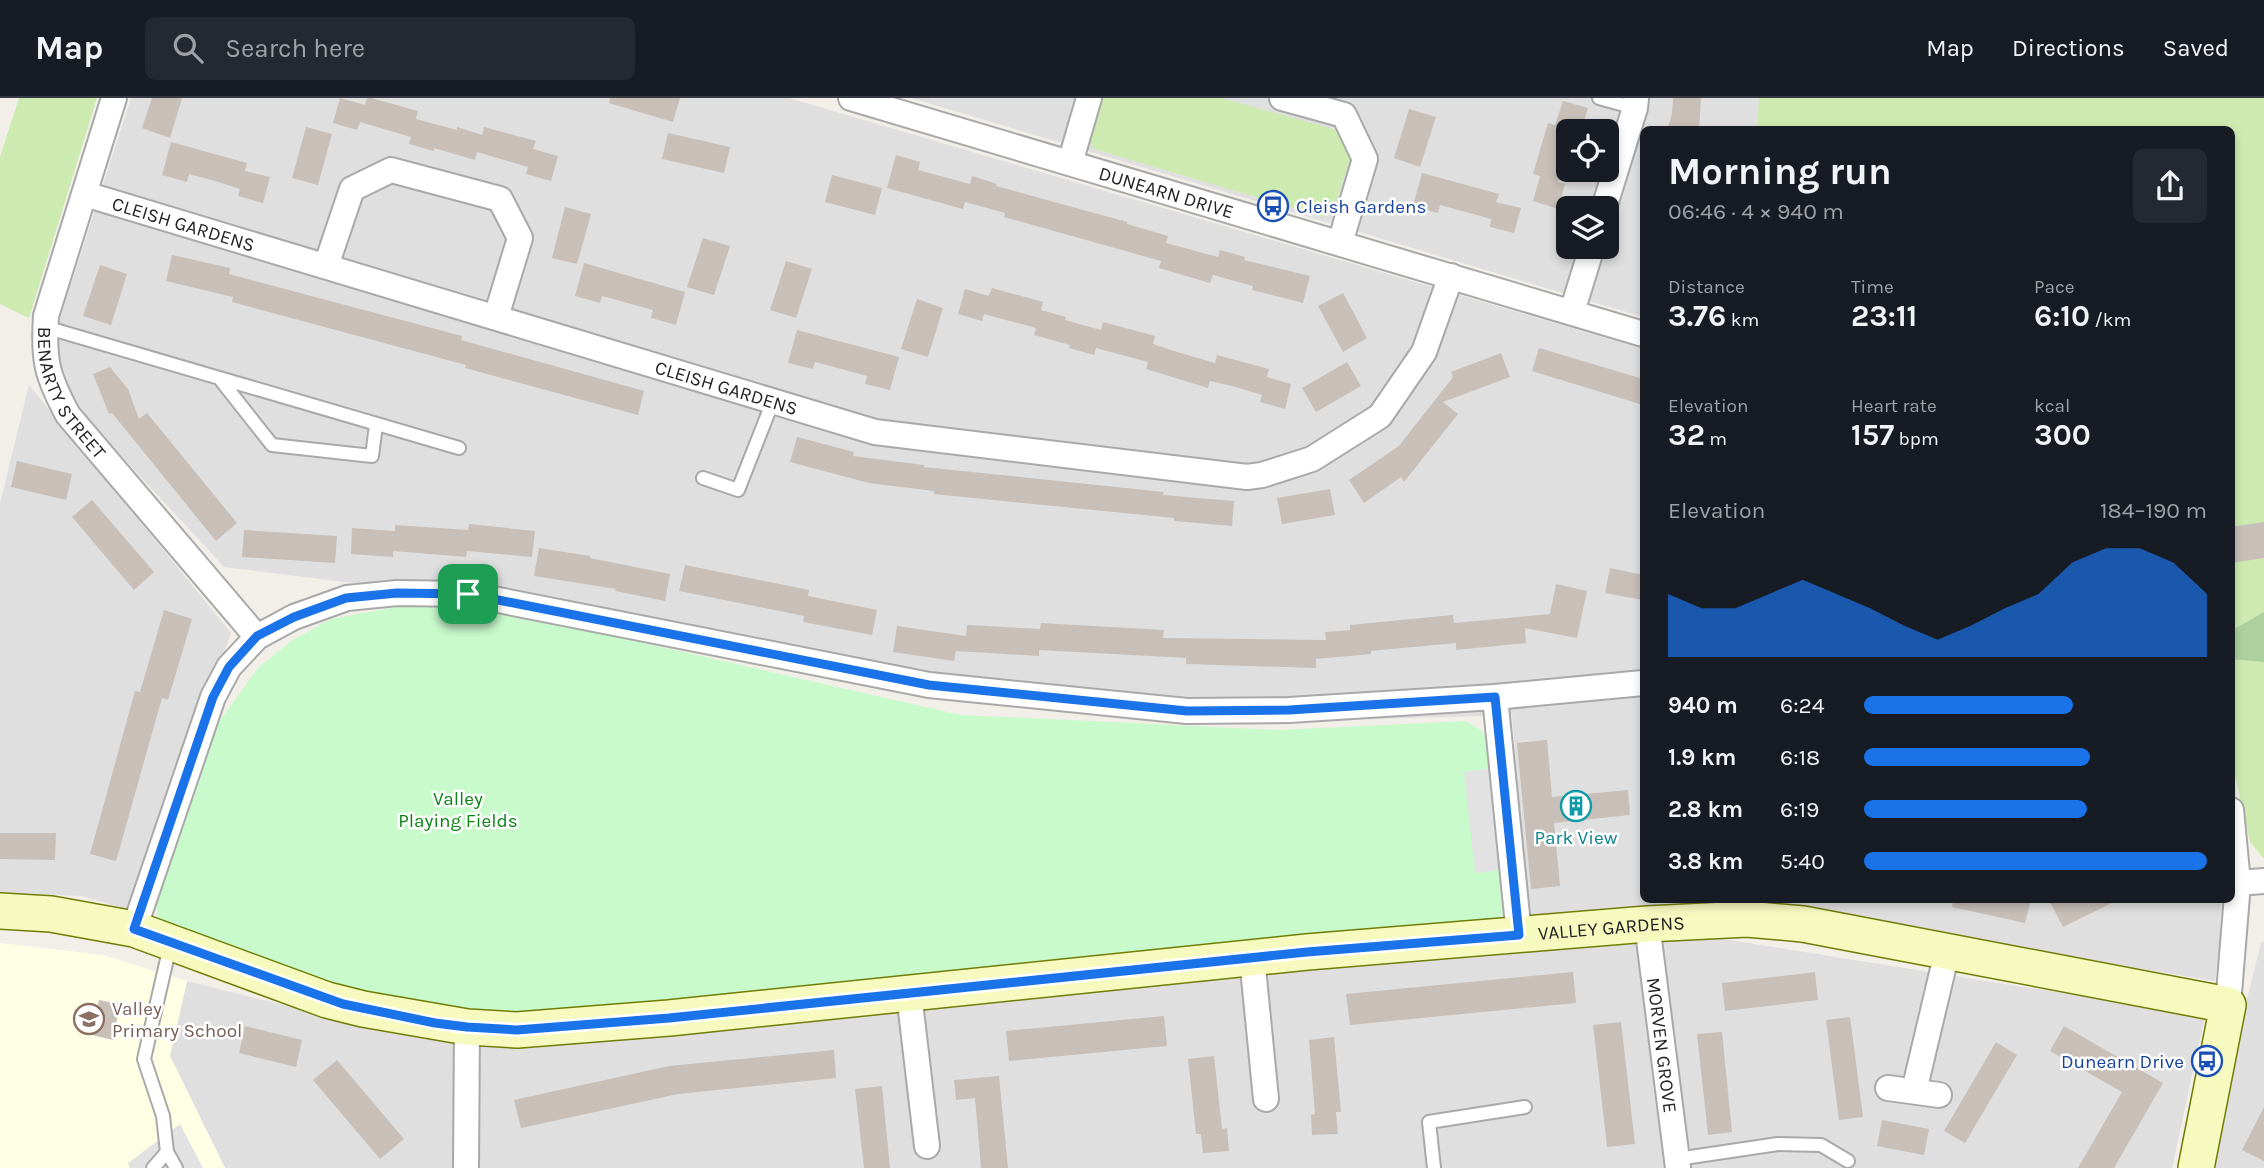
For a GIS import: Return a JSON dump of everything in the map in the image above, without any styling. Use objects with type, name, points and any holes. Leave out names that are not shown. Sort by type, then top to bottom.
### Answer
[{"type":"street","name":"BENARTY STREET","points":[[114,98],[53,288],[45,327],[47,372],[68,415],[257,636]]},
{"type":"street","name":"DUNEARN DRIVE","points":[[851,98],[1640,333]]},
{"type":"street","points":[[1070,163],[1089,98]]},
{"type":"street","points":[[1282,98],[1344,115],[1365,159],[1340,243]]},
{"type":"street","points":[[1608,196],[1636,103]]},
{"type":"street","points":[[326,266],[352,190],[391,170],[500,199],[520,238],[496,317]]},
{"type":"street","name":"CLEISH GARDENS","points":[[85,194],[875,432],[1247,477],[1312,460],[1380,416],[1424,352],[1451,276]]},
{"type":"street","points":[[1572,312],[1588,259]]},
{"type":"street","points":[[134,929],[213,697],[229,667],[257,636],[294,617],[346,598],[397,593],[468,594],[929,685],[1187,711],[1289,710],[1495,697],[1640,683]]},
{"type":"street","points":[[1495,697],[1519,935]]},
{"type":"street","points":[[2196,1168],[2228,1006],[2238,883],[2235,852]]},
{"type":"street","points":[[2238,883],[2264,881]]},
{"type":"street","name":"VALLEY GARDENS","points":[[0,911],[51,914],[134,929],[327,1000],[404,1018],[467,1027],[517,1030],[909,994],[1251,958],[1647,924],[1747,919],[1803,924],[2228,1006]]},
{"type":"street","name":"MORVEN GROVE","points":[[1647,924],[1678,1164]]},
{"type":"street","points":[[1914,1091],[1947,952]]},
{"type":"street","points":[[1251,958],[1266,1098]]},
{"type":"street","points":[[909,994],[927,1146]]},
{"type":"street","points":[[467,1027],[467,1168]]},
{"type":"street","points":[[1888,1087],[1939,1095]]},
{"type":"lane","points":[[1599,98],[1636,103]]},
{"type":"lane","points":[[45,327],[459,449]]},
{"type":"lane","points":[[220,379],[272,446],[372,456],[376,425]]},
{"type":"lane","points":[[703,478],[738,490],[773,401]]},
{"type":"lane","points":[[171,943],[144,1059],[163,1116],[167,1152],[176,1168]]},
{"type":"lane","points":[[1434,1168],[1429,1122],[1525,1107]]},
{"type":"lane","points":[[1678,1164],[1778,1144],[1821,1145],[1848,1161]]},
{"type":"lane","points":[[153,1168],[167,1152]]},
{"type":"shaded area","points":[[131,98],[789,98],[1640,348],[1640,903],[2221,903],[2215,981],[1756,904],[1527,918],[1512,715],[1301,721],[1097,714],[858,685],[417,591],[224,567],[79,410],[62,378],[54,337]]},
{"type":"shaded area","points":[[911,98],[1759,98],[1757,126],[1640,126],[1640,316]]},
{"type":"shaded area","points":[[29,385],[231,633],[132,910],[81,896],[0,892],[0,503]]},
{"type":"shaded area","points":[[1493,768],[1503,870],[1475,873],[1464,772]]},
{"type":"shaded area","points":[[1692,934],[2205,1016],[2172,1168],[225,1168],[170,1056],[187,981],[379,1029],[506,1047],[1517,941]]},
{"type":"shaded area","points":[[2264,941],[2264,1168],[2213,1168],[2242,1019],[2261,943]]},
{"type":"shaded area","name":"Valley Primary School","points":[[0,943],[103,955],[187,981],[170,1056],[225,1168],[0,1168]]},
{"type":"shaded area","points":[[180,1124],[203,1168],[130,1168],[128,1163]]},
{"type":"green space","points":[[19,98],[97,98],[29,318],[0,304],[0,157]]},
{"type":"green space","points":[[1101,98],[1221,98],[1337,130],[1346,140],[1352,154],[1333,211],[1324,217],[1094,149],[1088,135]]},
{"type":"green space","points":[[1759,98],[2264,98],[2264,859],[2250,842],[2235,776],[2235,126],[1757,126]]},
{"type":"green space","name":"Valley Playing Fields","points":[[471,604],[961,715],[1279,730],[1466,721],[1481,730],[1490,745],[1506,910],[1489,929],[493,1021],[308,984],[159,922],[156,906],[218,723],[259,667],[293,640],[331,619],[402,606]]},
{"type":"green space","points":[[2264,612],[2264,662],[2235,659],[2235,629]]},
{"type":"building","points":[[152,98],[182,98],[170,138],[142,128]]},
{"type":"building","points":[[340,98],[365,105],[367,98],[371,98],[418,111],[416,119],[457,130],[457,127],[482,135],[484,127],[536,141],[533,149],[558,156],[551,181],[526,174],[528,167],[477,152],[475,160],[409,144],[411,137],[360,122],[357,130],[333,123]]},
{"type":"building","points":[[610,98],[680,98],[673,122],[609,103]]},
{"type":"building","points":[[1673,98],[1701,98],[1699,126],[1668,126]]},
{"type":"building","points":[[1563,101],[1588,108],[1585,119],[1557,119]]},
{"type":"building","points":[[1409,109],[1436,117],[1420,167],[1394,158]]},
{"type":"building","points":[[1556,122],[1556,182],[1565,184],[1562,196],[1556,196],[1556,208],[1533,201],[1540,176],[1533,174],[1548,123],[1555,125]]},
{"type":"building","points":[[306,127],[332,134],[318,185],[292,178]]},
{"type":"building","points":[[668,133],[730,147],[724,173],[662,159]]},
{"type":"building","points":[[171,142],[247,163],[245,171],[270,177],[263,203],[238,196],[240,189],[215,181],[189,174],[187,182],[162,175]]},
{"type":"building","points":[[896,155],[920,162],[918,170],[970,184],[972,176],[997,184],[996,186],[1127,222],[1168,236],[1166,243],[1218,257],[1220,250],[1245,257],[1244,260],[1310,276],[1303,303],[1252,290],[1253,286],[1213,275],[1210,283],[1159,268],[1161,261],[1004,217],[1005,213],[965,202],[963,209],[887,188]]},
{"type":"building","points":[[1422,173],[1499,194],[1496,202],[1521,208],[1514,233],[1490,227],[1491,219],[1440,205],[1438,213],[1413,206]]},
{"type":"building","points":[[832,175],[882,188],[875,215],[825,202]]},
{"type":"building","points":[[565,207],[591,214],[577,264],[552,258]]},
{"type":"building","points":[[703,238],[730,246],[714,295],[687,287]]},
{"type":"building","points":[[172,255],[230,268],[229,274],[462,336],[461,340],[644,391],[638,415],[232,302],[233,297],[166,281]]},
{"type":"building","points":[[786,261],[812,269],[796,318],[770,310]]},
{"type":"building","points":[[584,263],[685,292],[676,325],[651,318],[653,310],[602,296],[600,303],[575,296]]},
{"type":"building","points":[[100,265],[127,274],[111,325],[83,316]]},
{"type":"building","points":[[992,288],[1043,302],[1041,310],[1066,317],[1065,320],[1101,330],[1103,322],[1155,336],[1153,344],[1215,363],[1217,355],[1269,369],[1267,377],[1291,384],[1285,409],[1260,402],[1262,395],[1236,387],[1210,381],[1208,388],[1146,369],[1148,362],[1096,348],[1094,355],[1069,348],[1070,345],[1034,335],[1036,328],[984,314],[982,321],[958,314],[965,289],[989,296]]},
{"type":"building","points":[[1343,293],[1367,338],[1343,352],[1318,306]]},
{"type":"building","points":[[917,299],[943,308],[928,357],[901,349]]},
{"type":"building","points":[[797,330],[899,357],[890,390],[865,384],[867,376],[815,362],[813,369],[788,363]]},
{"type":"building","points":[[1539,348],[1640,378],[1640,404],[1532,371]]},
{"type":"building","points":[[1501,353],[1510,377],[1443,402],[1458,414],[1404,482],[1401,477],[1364,503],[1349,480],[1399,446],[1453,377],[1451,372]]},
{"type":"building","points":[[1347,362],[1361,386],[1316,412],[1302,388]]},
{"type":"building","points":[[110,367],[128,389],[139,419],[147,413],[237,523],[216,541],[112,413],[109,414],[93,374]]},
{"type":"building","points":[[797,437],[854,452],[853,456],[924,467],[1234,501],[1232,526],[934,494],[934,491],[869,483],[790,462]]},
{"type":"building","points":[[17,461],[72,474],[66,500],[11,487]]},
{"type":"building","points":[[1330,489],[1335,515],[1282,524],[1277,498]]},
{"type":"building","points":[[92,500],[154,572],[134,590],[72,517]]},
{"type":"building","points":[[2264,522],[2264,558],[2235,562],[2235,526]]},
{"type":"building","points":[[469,524],[535,531],[532,557],[467,551],[466,557],[393,551],[393,557],[351,554],[352,528],[395,531],[395,525],[468,530]]},
{"type":"building","points":[[244,530],[337,536],[335,563],[242,557]]},
{"type":"building","points":[[539,548],[670,574],[665,601],[615,591],[616,589],[534,576]]},
{"type":"building","points":[[685,565],[809,590],[808,596],[877,610],[872,635],[803,622],[804,616],[679,591]]},
{"type":"building","points":[[1610,568],[1640,574],[1640,599],[1605,593]]},
{"type":"building","points":[[1556,584],[1587,591],[1577,638],[1525,628],[1526,643],[1456,650],[1456,643],[1371,651],[1371,654],[1316,659],[1316,668],[1186,664],[1186,658],[1039,650],[1039,656],[956,651],[954,661],[893,652],[897,626],[966,636],[967,625],[1040,629],[1041,623],[1164,630],[1163,638],[1326,640],[1325,632],[1350,630],[1350,625],[1453,615],[1454,623],[1550,614]]},
{"type":"building","points":[[164,610],[192,619],[168,700],[162,698],[116,861],[90,854],[135,691],[140,692]]},
{"type":"building","name":"Park View","points":[[1547,740],[1552,797],[1628,790],[1630,815],[1554,823],[1560,886],[1531,889],[1517,743]]},
{"type":"building","points":[[0,833],[56,833],[55,860],[0,859]]},
{"type":"building","points":[[1953,903],[2030,903],[2025,923],[1952,907]]},
{"type":"building","points":[[2051,903],[2112,903],[2063,927]]},
{"type":"building","points":[[1573,972],[1576,1003],[1350,1025],[1346,994]]},
{"type":"building","points":[[1815,972],[1818,1000],[1725,1011],[1722,983]]},
{"type":"building","points":[[99,1000],[120,1004],[113,1040],[92,1035]]},
{"type":"building","points":[[1164,1016],[1167,1046],[1009,1061],[1006,1031]]},
{"type":"building","points":[[1850,1017],[1863,1117],[1839,1120],[1826,1020]]},
{"type":"building","points":[[1621,1022],[1635,1144],[1607,1147],[1593,1025]]},
{"type":"building","points":[[245,1026],[302,1040],[296,1067],[239,1053]]},
{"type":"building","points":[[2064,1026],[2163,1083],[2114,1168],[2078,1168],[2122,1092],[2050,1051]]},
{"type":"building","points":[[1722,1032],[1732,1132],[1708,1135],[1697,1034]]},
{"type":"building","points":[[1334,1037],[1341,1112],[1336,1112],[1338,1134],[1312,1135],[1311,1115],[1315,1114],[1309,1040]]},
{"type":"building","points":[[1996,1042],[2017,1055],[1965,1143],[1944,1131]]},
{"type":"building","points":[[834,1050],[836,1078],[678,1094],[521,1128],[514,1100],[669,1066]]},
{"type":"building","points":[[1214,1056],[1222,1129],[1227,1128],[1229,1151],[1203,1153],[1201,1134],[1196,1134],[1188,1059]]},
{"type":"building","points":[[337,1060],[404,1139],[380,1159],[313,1080]]},
{"type":"building","points":[[999,1076],[1008,1168],[981,1168],[975,1098],[956,1100],[954,1080]]},
{"type":"building","points":[[882,1086],[890,1168],[864,1168],[855,1089]]},
{"type":"building","points":[[2264,1107],[2264,1161],[2242,1150]]},
{"type":"building","points":[[1882,1120],[1929,1129],[1924,1155],[1877,1146]]},
{"type":"place","name":"Cleish Gardens","points":[[1273,206]]},
{"type":"place","name":"Park View","points":[[1576,806]]},
{"type":"place","name":"Valley Primary School","points":[[89,1019]]},
{"type":"place","name":"Dunearn Drive","points":[[2207,1061]]},
{"type":"route","points":[[397,593],[468,594],[929,685],[1187,711],[1289,710],[1495,697],[1519,935],[1307,952],[669,1018],[517,1030],[435,1023],[327,1000],[134,929],[213,697],[229,667],[257,636],[294,617],[346,598],[397,593]]}]
